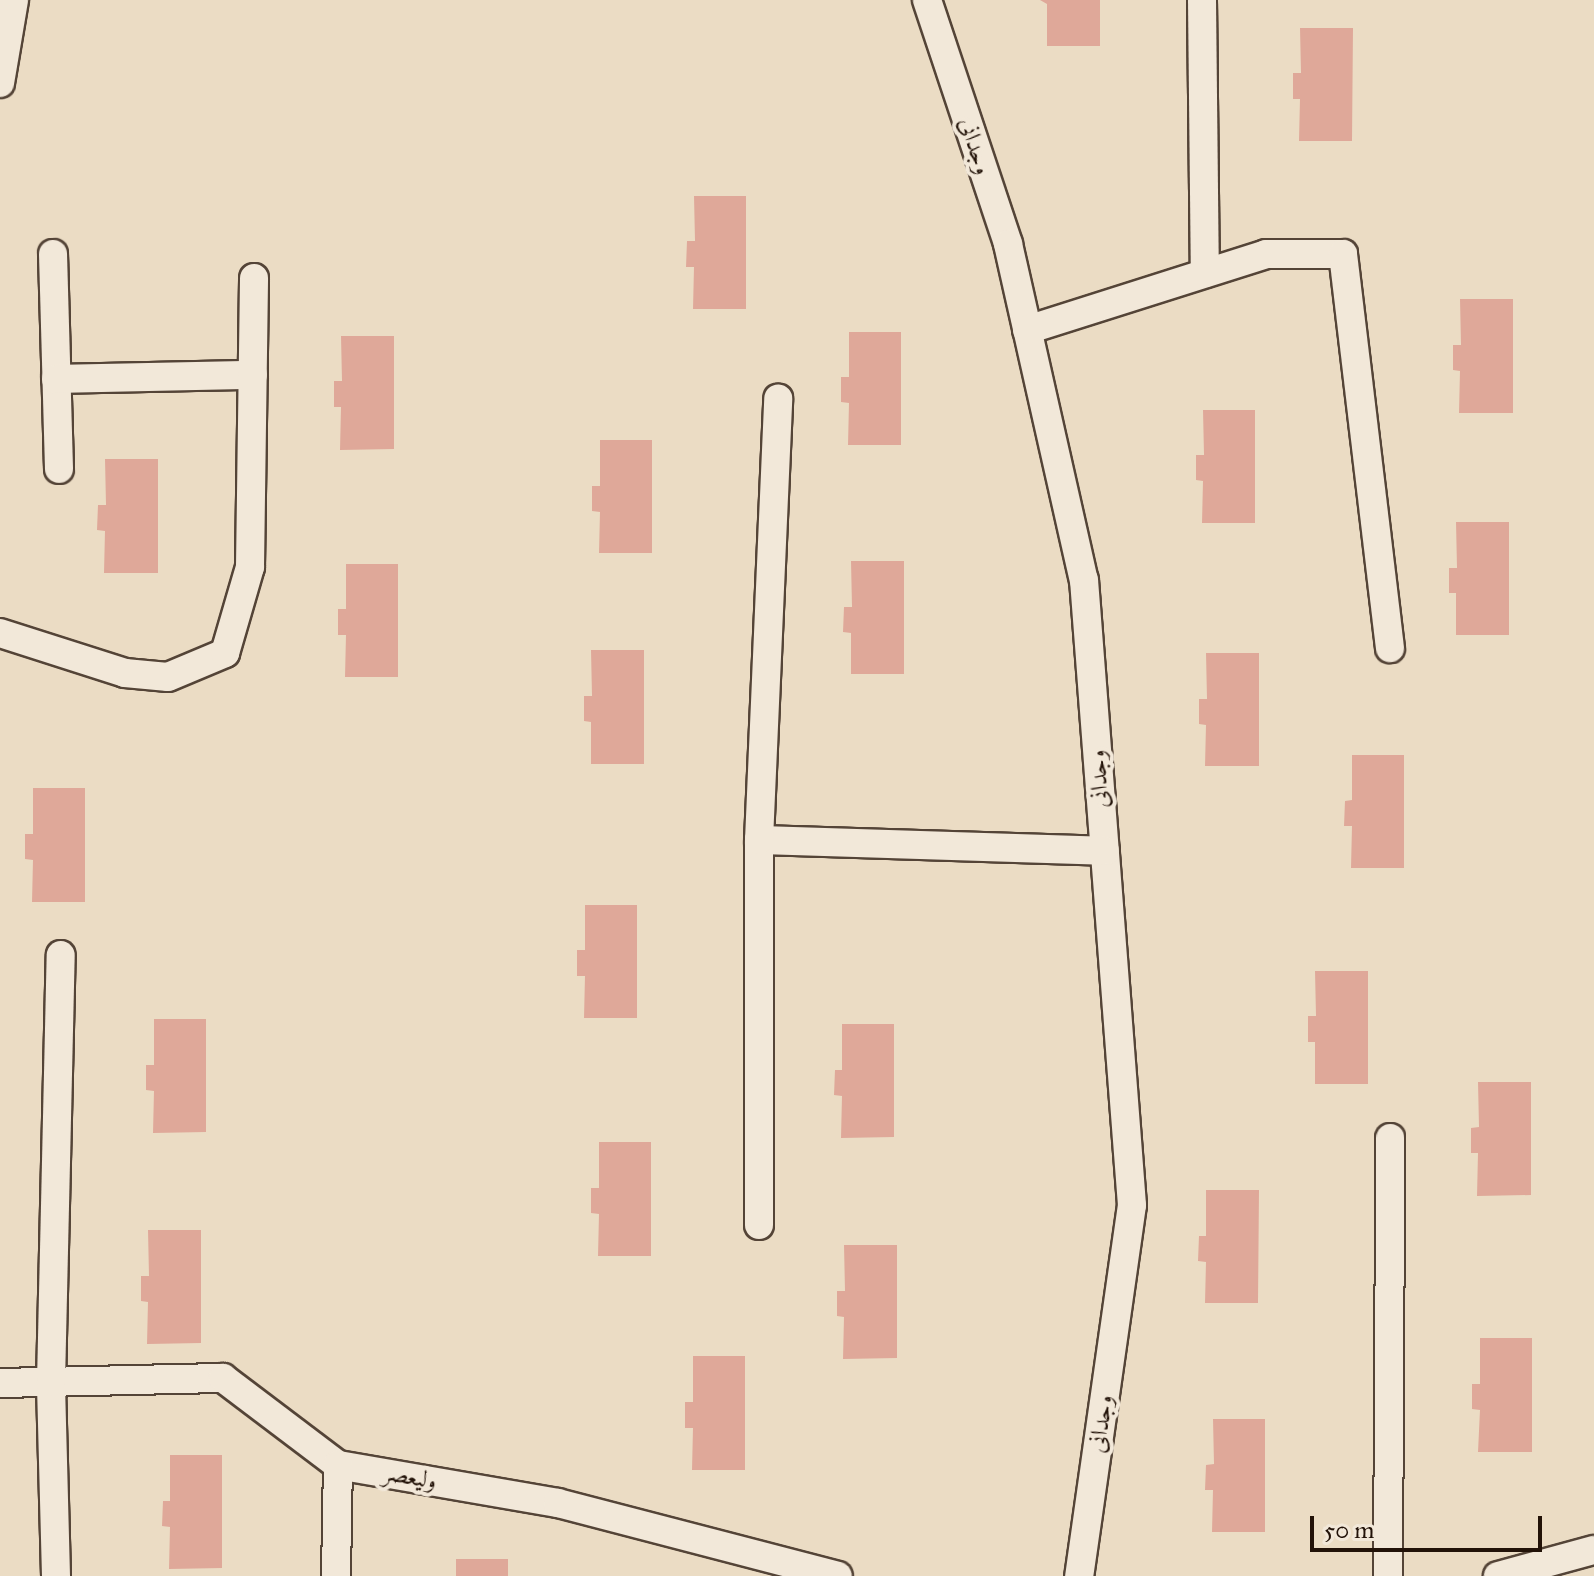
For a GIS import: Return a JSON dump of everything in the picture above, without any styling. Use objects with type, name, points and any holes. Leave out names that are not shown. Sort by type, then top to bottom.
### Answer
[{"type":"street","points":[[0,83],[14,0]]},
{"type":"street","name":"وجدانی","points":[[927,0],[1008,244],[1084,580],[1132,1205],[1079,1576]]},
{"type":"street","points":[[1202,0],[1205,273]]},
{"type":"street","points":[[53,254],[59,469]]},
{"type":"street","points":[[1027,330],[1266,254],[1343,254],[1390,648]]},
{"type":"street","points":[[0,633],[125,673],[168,677],[225,653],[250,567],[254,278]]},
{"type":"street","points":[[56,379],[253,375]]},
{"type":"street","points":[[759,1225],[759,840],[778,398]]},
{"type":"street","points":[[759,840],[1105,851]]},
{"type":"street","points":[[56,1576],[51,1382],[61,955]]},
{"type":"street","points":[[1388,1576],[1390,1138]]},
{"type":"street","name":"ولیعصر","points":[[0,1383],[223,1378],[338,1465],[558,1503],[838,1576]]},
{"type":"street","points":[[336,1576],[338,1465]]},
{"type":"street","points":[[1498,1576],[1594,1550]]},
{"type":"building","points":[[1040,0],[1100,0],[1100,46],[1047,46],[1047,4]]},
{"type":"building","points":[[1300,28],[1353,28],[1352,141],[1299,141],[1300,99],[1293,99],[1293,73],[1301,73]]},
{"type":"building","points":[[694,196],[746,196],[746,309],[693,309],[694,267],[686,267],[687,241],[695,241]]},
{"type":"building","points":[[1460,299],[1513,299],[1513,413],[1459,413],[1460,371],[1453,370],[1453,345],[1461,345]]},
{"type":"building","points":[[849,332],[901,332],[901,445],[848,445],[849,403],[841,402],[841,377],[849,377]]},
{"type":"building","points":[[341,336],[394,336],[394,449],[340,450],[341,407],[334,407],[334,381],[342,381]]},
{"type":"building","points":[[1203,410],[1255,410],[1255,523],[1202,523],[1203,481],[1196,480],[1196,455],[1204,455]]},
{"type":"building","points":[[600,440],[652,440],[652,553],[599,553],[600,512],[592,511],[592,486],[600,486]]},
{"type":"building","points":[[105,459],[158,459],[158,573],[104,573],[105,531],[97,530],[98,505],[106,505]]},
{"type":"building","points":[[1456,522],[1509,522],[1509,635],[1456,635],[1456,593],[1449,593],[1449,568],[1457,568]]},
{"type":"building","points":[[851,561],[904,561],[904,674],[851,674],[851,633],[843,632],[844,607],[852,607]]},
{"type":"building","points":[[346,564],[398,564],[398,677],[345,677],[346,635],[338,635],[338,609],[346,609]]},
{"type":"building","points":[[591,650],[644,650],[644,764],[591,764],[591,722],[584,721],[584,696],[592,696]]},
{"type":"building","points":[[1206,653],[1259,653],[1259,766],[1205,766],[1206,725],[1199,724],[1199,699],[1207,699]]},
{"type":"building","points":[[1352,755],[1404,755],[1404,868],[1351,868],[1352,826],[1344,826],[1345,801],[1352,800]]},
{"type":"building","points":[[33,788],[85,788],[85,902],[32,902],[33,860],[25,859],[25,834],[33,834]]},
{"type":"building","points":[[585,905],[637,905],[637,1018],[584,1018],[585,976],[577,976],[577,950],[585,950]]},
{"type":"building","points":[[1315,971],[1368,971],[1368,1084],[1315,1084],[1315,1042],[1308,1042],[1308,1016],[1316,1016]]},
{"type":"building","points":[[154,1019],[206,1019],[206,1132],[153,1133],[154,1091],[146,1090],[146,1065],[154,1065]]},
{"type":"building","points":[[842,1024],[894,1024],[894,1137],[841,1138],[842,1096],[834,1095],[835,1070],[842,1070]]},
{"type":"building","points":[[1478,1082],[1531,1082],[1531,1195],[1477,1196],[1478,1153],[1471,1153],[1471,1128],[1479,1127]]},
{"type":"building","points":[[599,1142],[651,1142],[651,1256],[598,1256],[599,1214],[591,1213],[591,1188],[599,1188]]},
{"type":"building","points":[[1206,1190],[1259,1190],[1258,1303],[1205,1303],[1206,1262],[1198,1261],[1199,1236],[1206,1236]]},
{"type":"building","points":[[148,1230],[201,1230],[201,1343],[147,1344],[148,1302],[141,1301],[141,1276],[149,1276]]},
{"type":"building","points":[[844,1245],[897,1245],[897,1358],[843,1359],[844,1317],[837,1316],[837,1291],[845,1291]]},
{"type":"building","points":[[1480,1338],[1532,1338],[1532,1452],[1478,1452],[1480,1410],[1472,1409],[1472,1384],[1480,1384]]},
{"type":"building","points":[[693,1356],[745,1356],[745,1470],[692,1470],[693,1428],[685,1428],[685,1402],[693,1402]]},
{"type":"building","points":[[1213,1419],[1265,1419],[1265,1532],[1212,1532],[1213,1490],[1205,1490],[1206,1465],[1214,1464]]},
{"type":"building","points":[[170,1455],[222,1455],[222,1568],[169,1569],[170,1527],[162,1526],[163,1501],[170,1501]]},
{"type":"building","points":[[456,1559],[508,1559],[508,1576],[456,1576]]}]
